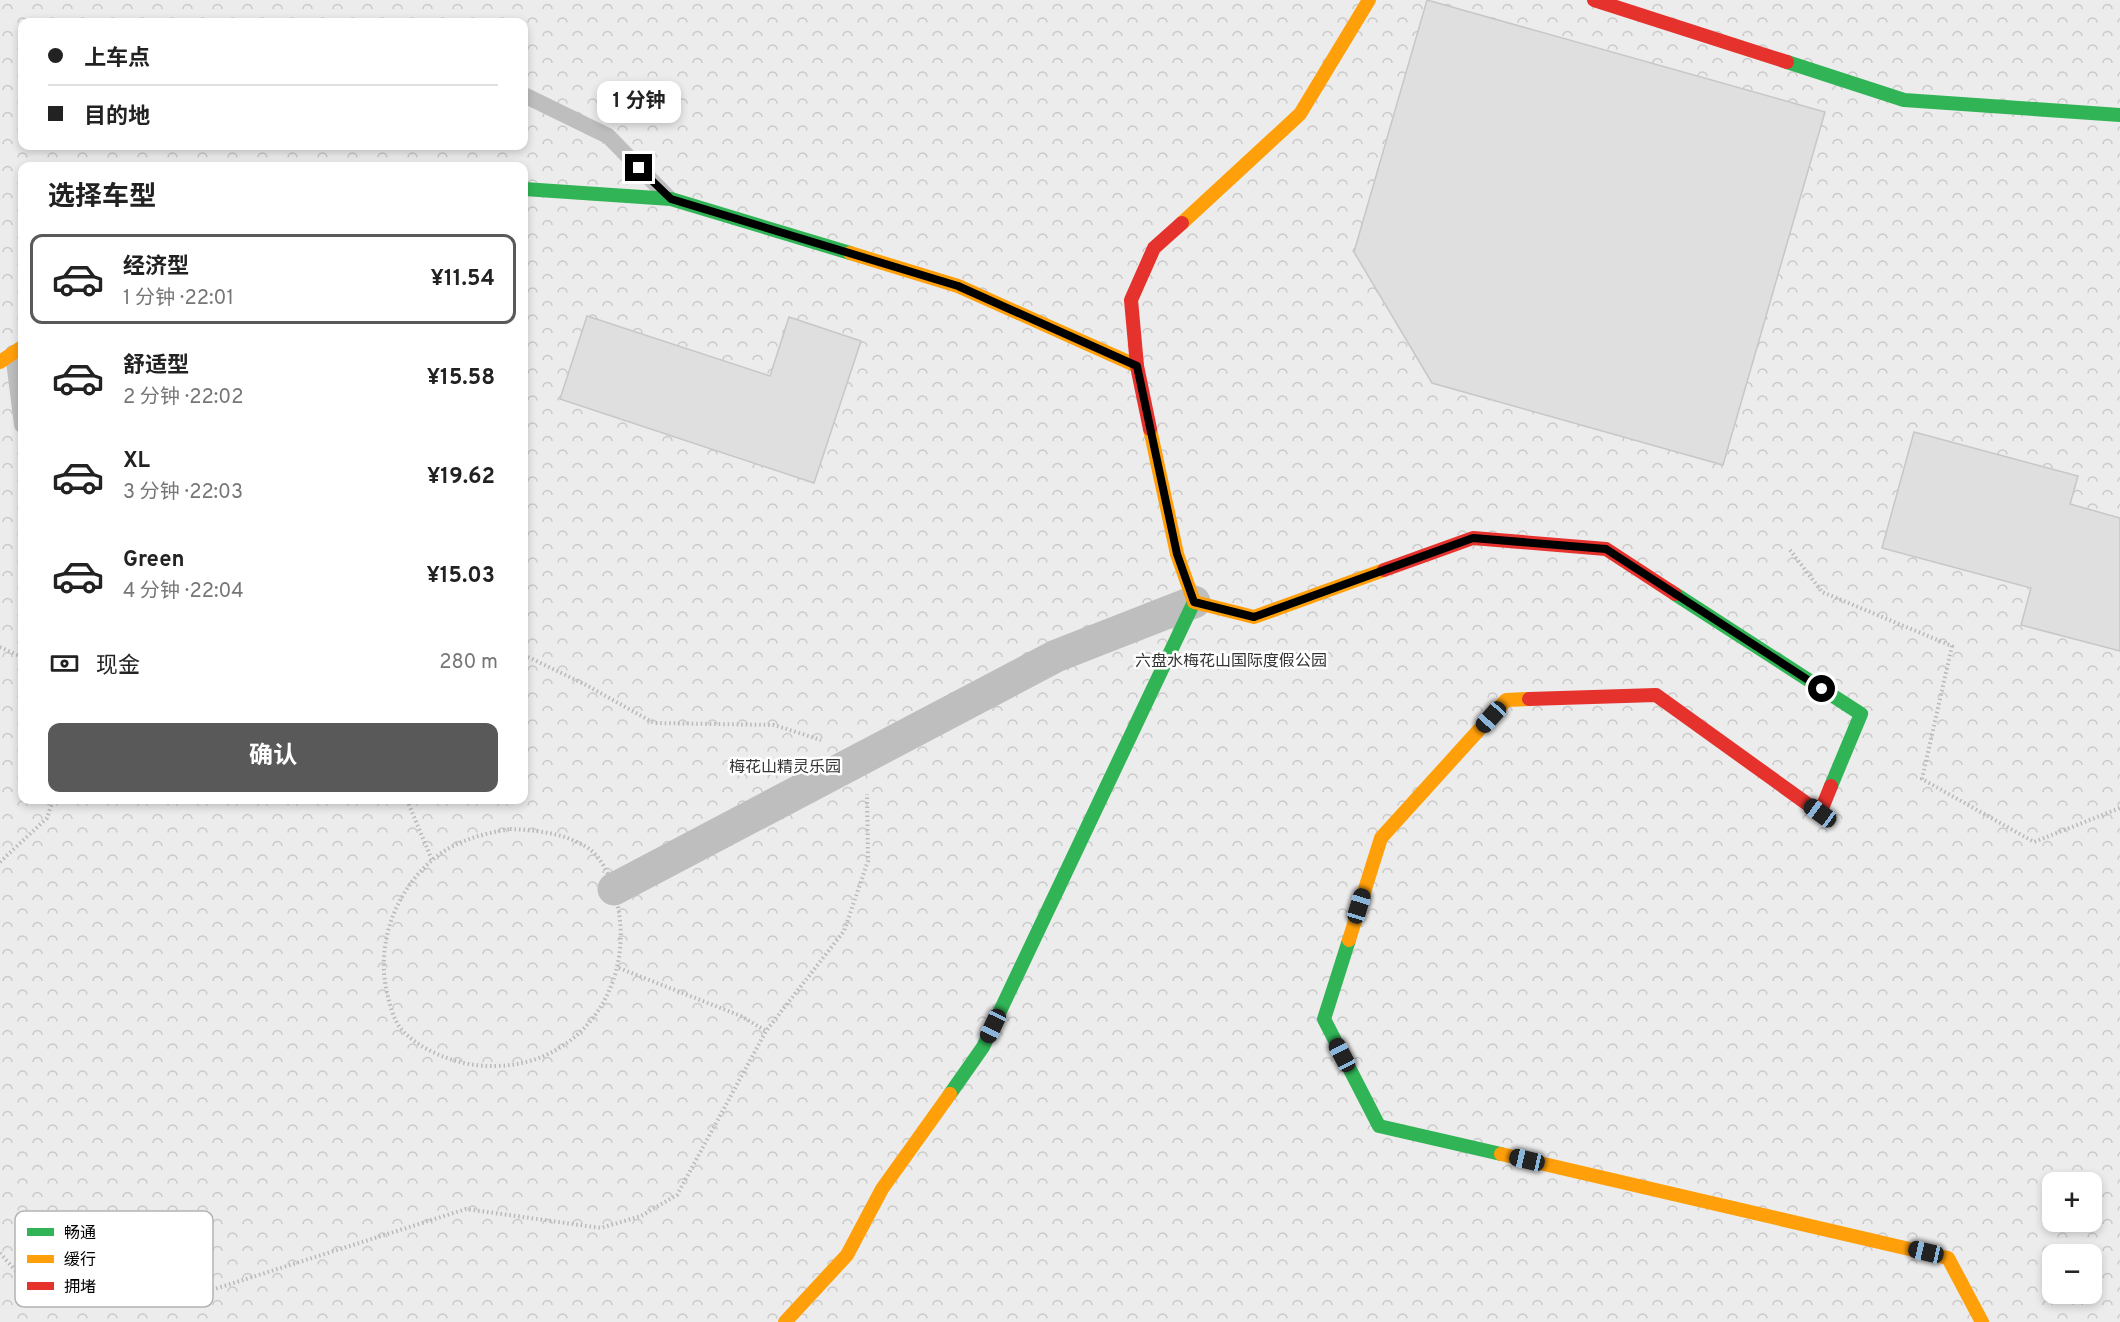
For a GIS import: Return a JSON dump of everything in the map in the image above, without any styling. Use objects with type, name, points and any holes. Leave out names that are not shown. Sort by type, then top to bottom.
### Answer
[{"type":"street","points":[[785,1322],[847,1255],[882,1189],[983,1047],[1194,602],[1177,554],[1137,366],[1131,300],[1154,248],[1300,114],[1369,0]]},
{"type":"street","points":[[1594,0],[1904,100],[2120,115]]},
{"type":"street","points":[[528,189],[671,199],[958,286],[1137,366]]},
{"type":"street","points":[[614,889],[1056,656],[1194,602],[1254,617],[1473,538],[1606,549],[1861,714],[1820,813],[1656,695],[1506,700],[1380,838],[1324,1019],[1379,1126],[1948,1258],[1982,1322]]},
{"type":"lane","points":[[528,97],[608,136],[671,199]]},
{"type":"lane","points":[[12,354],[18,397]]},
{"type":"path","points":[[1790,550],[1822,592],[1952,646],[1922,779],[2034,842],[2120,808]]},
{"type":"path","points":[[0,647],[18,655]]},
{"type":"path","points":[[213,1290],[466,1209],[601,1228],[641,1216],[677,1195],[766,1031],[844,931],[868,861],[867,754],[774,725],[654,723],[586,685],[528,657]]},
{"type":"path","points":[[0,862],[47,818],[52,804]]},
{"type":"path","points":[[409,804],[432,860]]},
{"type":"path","points":[[510,829],[538,830],[565,837],[590,849],[606,870],[614,889],[621,914],[623,941],[619,968],[610,994],[595,1016],[576,1036],[554,1051],[528,1061],[502,1066],[474,1065],[448,1058],[424,1047],[402,1030],[392,1014],[385,987],[383,958],[387,931],[397,904],[412,880],[432,860],[455,844],[482,834],[510,829]]},
{"type":"path","points":[[619,968],[741,1016],[766,1031]]},
{"type":"path","points":[[0,1253],[15,1270]]},
{"type":"green space","name":"六盘水梅花山国际度假公园","points":[[0,0],[2120,0],[2120,1322],[0,1322]]},
{"type":"building","points":[[1427,0],[1825,112],[1723,465],[1432,383],[1354,252]]},
{"type":"building","points":[[587,316],[770,376],[789,317],[861,341],[814,483],[560,399]]},
{"type":"building","points":[[1914,432],[2078,476],[2070,504],[2120,518],[2120,651],[2021,625],[2031,588],[1882,548]]},
{"type":"traffic: fast","points":[[1787,62],[1904,100],[2120,115]]},
{"type":"traffic: fast","points":[[528,189],[671,199],[850,253]]},
{"type":"traffic: fast","points":[[1675,594],[1861,714],[1831,786]]},
{"type":"traffic: fast","points":[[950,1094],[983,1047],[1194,602]]},
{"type":"traffic: fast","points":[[1349,940],[1324,1019],[1379,1126],[1501,1154]]},
{"type":"traffic: slow","points":[[1182,223],[1300,114],[1369,0]]},
{"type":"traffic: slow","points":[[850,253],[958,286],[1137,366]]},
{"type":"traffic: slow","points":[[0,362],[18,350]]},
{"type":"traffic: slow","points":[[1150,429],[1177,554],[1194,602],[1254,617],[1384,570]]},
{"type":"traffic: slow","points":[[1349,940],[1381,838],[1506,700],[1529,699]]},
{"type":"traffic: slow","points":[[785,1322],[847,1255],[882,1189],[950,1094]]},
{"type":"traffic: slow","points":[[1501,1154],[1948,1258],[1982,1322]]},
{"type":"traffic: jam","points":[[1594,0],[1787,62]]},
{"type":"traffic: jam","points":[[1150,429],[1137,366],[1131,300],[1154,248],[1182,223]]},
{"type":"traffic: jam","points":[[1384,570],[1473,538],[1606,549],[1675,594]]},
{"type":"traffic: jam","points":[[1529,699],[1656,695],[1820,813],[1831,786]]},
{"type":"route","points":[[639,168],[671,199],[958,286],[1137,366],[1177,554],[1194,602],[1254,617],[1473,538],[1606,549],[1822,689]]},
{"type":"park label","name":"梅花山精灵乐园","points":[[785,768]]}]
